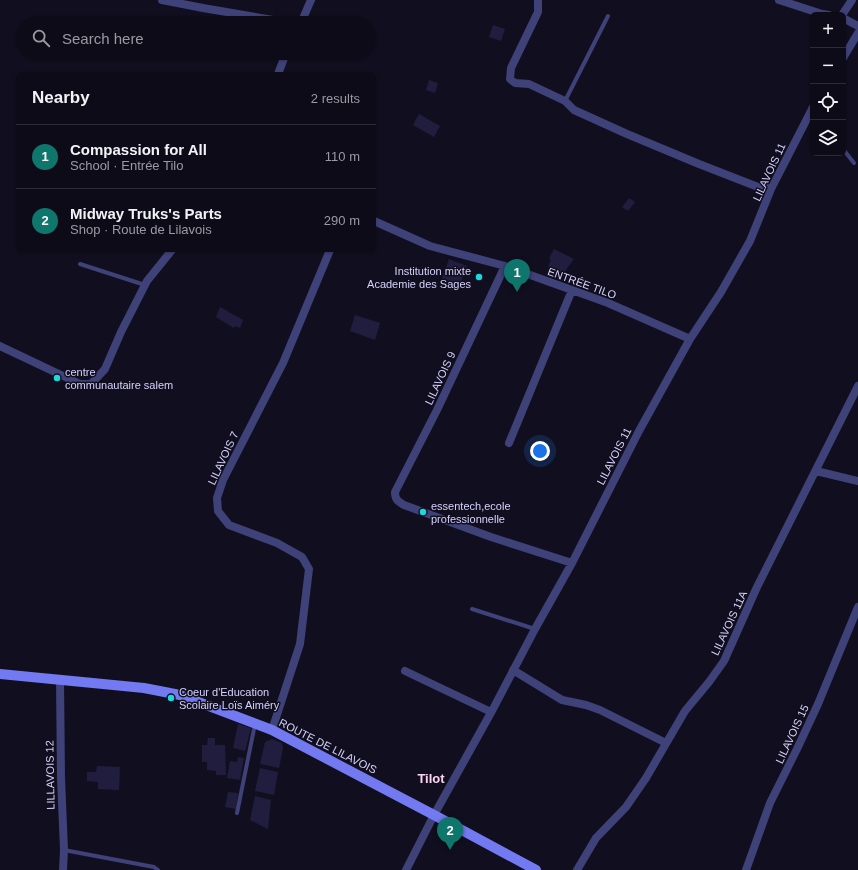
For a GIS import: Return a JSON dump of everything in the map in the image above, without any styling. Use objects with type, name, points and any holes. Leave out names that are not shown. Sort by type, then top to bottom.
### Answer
[{"type":"main road","name":"ROUTE DE LILAVOIS","points":[[0,674],[144,688],[180,695],[272,730],[434,814],[536,870]]},
{"type":"street","points":[[162,0],[250,16]]},
{"type":"street","points":[[304,16],[311,0]]},
{"type":"street","points":[[538,0],[538,12],[511,68],[510,79],[515,82],[529,84],[565,101],[574,110],[627,134],[758,187],[771,189]]},
{"type":"street","points":[[779,0],[816,12]]},
{"type":"street","points":[[844,12],[852,0]]},
{"type":"street","points":[[846,20],[858,26]]},
{"type":"street","points":[[846,53],[858,33]]},
{"type":"street","points":[[279,72],[283,60]]},
{"type":"street","name":"LILAVOIS 11","points":[[406,870],[434,814],[572,563],[639,431],[690,339],[721,292],[750,241],[771,189],[810,114]]},
{"type":"street","name":"ENTRÉE TILO","points":[[376,222],[430,246],[505,266],[608,303],[690,339]]},
{"type":"street","points":[[0,346],[80,384],[91,384],[105,369],[121,332],[148,281],[170,252]]},
{"type":"street","name":"LILAVOIS 7","points":[[272,730],[300,644],[309,569],[302,557],[277,543],[229,525],[218,511],[217,498],[223,480],[283,363],[329,252]]},
{"type":"street","name":"LILAVOIS 9","points":[[505,266],[437,410],[395,492],[395,498],[398,502],[404,505],[491,537],[572,563]]},
{"type":"street","points":[[509,443],[572,290]]},
{"type":"street","name":"LILAVOIS 11A","points":[[577,870],[596,838],[626,807],[646,778],[685,711],[710,682],[724,661],[757,587],[858,386]]},
{"type":"street","points":[[816,470],[858,481]]},
{"type":"street","name":"LILAVOIS 15","points":[[746,870],[770,803],[798,749],[858,607]]},
{"type":"street","points":[[513,670],[562,700],[586,705],[600,710],[666,743]]},
{"type":"street","points":[[405,671],[491,712]]},
{"type":"street","name":"LILLAVOIS 12","points":[[60,679],[61,778],[64,850],[63,870]]},
{"type":"lane","points":[[565,101],[608,16]]},
{"type":"lane","points":[[846,153],[854,163]]},
{"type":"lane","points":[[80,264],[145,286]]},
{"type":"lane","points":[[472,609],[535,629]]},
{"type":"lane","points":[[237,813],[255,724]]},
{"type":"lane","points":[[64,850],[154,867],[158,870]]},
{"type":"building","points":[[493,25],[505,29],[501,41],[489,37]]},
{"type":"building","points":[[429,80],[438,83],[435,93],[426,90]]},
{"type":"building","points":[[419,114],[440,126],[434,137],[413,125]]},
{"type":"building","points":[[629,198],[635,202],[628,211],[622,207]]},
{"type":"building","points":[[554,249],[574,259],[560,278],[554,275],[555,272],[548,267],[551,260],[549,258]]},
{"type":"building","points":[[449,259],[467,266],[457,292],[439,286]]},
{"type":"building","points":[[220,307],[243,320],[240,328],[235,326],[234,328],[216,317]]},
{"type":"building","points":[[355,315],[380,323],[375,340],[350,331]]},
{"type":"building","points":[[238,724],[251,728],[245,751],[233,748]]},
{"type":"building","points":[[208,738],[215,738],[215,745],[225,745],[226,775],[216,775],[216,771],[207,770],[207,762],[202,762],[202,745],[207,745]]},
{"type":"building","points":[[272,739],[282,743],[283,748],[279,768],[260,764],[265,742]]},
{"type":"building","points":[[238,757],[244,758],[240,780],[227,778],[230,761],[237,762]]},
{"type":"building","points":[[97,766],[120,767],[119,790],[98,789],[98,782],[87,781],[87,772],[96,772]]},
{"type":"building","points":[[260,768],[278,772],[274,795],[255,791]]},
{"type":"building","points":[[228,792],[238,793],[236,809],[225,807]]},
{"type":"building","points":[[255,796],[271,800],[268,829],[250,820]]},
{"type":"place","name":"Institution mixte Academie des Sages","points":[[479,277]]},
{"type":"place","name":"Compassion for All","points":[[517,292]]},
{"type":"place","name":"centre communautaire salem","points":[[57,378]]},
{"type":"place","name":"essentech,ecole professionnelle","points":[[423,512]]},
{"type":"place","name":"Coeur d'Education Scolaire Loïs Aiméry","points":[[171,698]]},
{"type":"place","name":"Midway Truks's Parts","points":[[450,850]]},
{"type":"district","name":"Tilot","points":[[431,778]]}]
